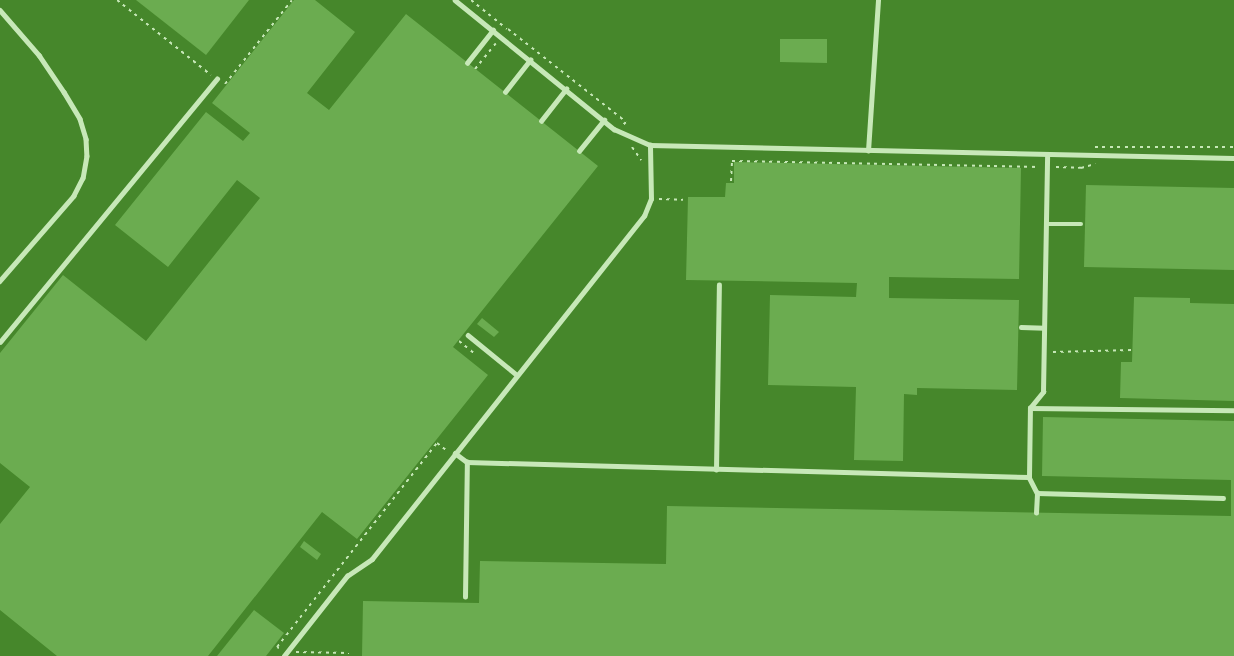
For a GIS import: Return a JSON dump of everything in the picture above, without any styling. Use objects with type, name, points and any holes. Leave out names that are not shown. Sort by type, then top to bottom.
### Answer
[{"type":"lane","points":[[455,0],[614,129],[650,145],[1234,159]]},
{"type":"lane","points":[[868,151],[878,0]]},
{"type":"lane","points":[[0,10],[39,55],[80,118],[86,139],[87,156],[83,178],[74,196],[0,281]]},
{"type":"lane","points":[[467,63],[493,30]]},
{"type":"lane","points":[[505,92],[530,60]]},
{"type":"lane","points":[[0,342],[217,79]]},
{"type":"lane","points":[[541,121],[566,89]]},
{"type":"lane","points":[[579,151],[604,120]]},
{"type":"lane","points":[[284,656],[347,576],[372,559],[644,216],[651,199],[650,145]]},
{"type":"lane","points":[[1036,513],[1037,493],[1029,477],[1030,408],[1044,392],[1047,156]]},
{"type":"lane","points":[[1046,224],[1081,224]]},
{"type":"lane","points":[[716,470],[718,285]]},
{"type":"lane","points":[[1021,327],[1044,328]]},
{"type":"lane","points":[[468,335],[517,375]]},
{"type":"lane","points":[[1030,408],[1234,410]]},
{"type":"lane","points":[[454,454],[467,462],[1029,477]]},
{"type":"lane","points":[[465,597],[467,462]]},
{"type":"lane","points":[[1037,493],[1223,498]]},
{"type":"path","points":[[117,0],[224,85],[292,0]]},
{"type":"path","points":[[476,69],[501,37]]},
{"type":"path","points":[[1095,145],[1234,147]]},
{"type":"path","points":[[731,181],[732,161],[1047,167],[1095,165]]},
{"type":"path","points":[[651,199],[684,200]]},
{"type":"path","points":[[1044,352],[1132,350]]},
{"type":"path","points":[[344,561],[437,443],[454,454]]},
{"type":"building","points":[[136,0],[249,0],[206,55]]},
{"type":"building","points":[[294,0],[315,0],[355,32],[307,93],[329,110],[406,14],[598,166],[453,347],[488,375],[357,539],[322,512],[208,656],[57,656],[0,610],[0,524],[30,487],[0,463],[0,353],[63,275],[146,341],[260,198],[237,180],[168,267],[115,225],[206,112],[243,141],[250,133],[212,103]]},
{"type":"building","points":[[780,39],[827,39],[827,63],[780,62]]},
{"type":"building","points":[[734,162],[1021,168],[1019,279],[889,277],[889,298],[1019,300],[1017,390],[917,388],[917,395],[904,394],[903,461],[854,460],[856,387],[768,385],[770,295],[856,297],[857,283],[686,280],[688,197],[725,197],[726,183],[734,183]]},
{"type":"building","points":[[1086,185],[1234,188],[1234,270],[1084,267]]},
{"type":"building","points":[[1134,297],[1190,298],[1190,303],[1234,304],[1234,401],[1120,398],[1121,362],[1132,362]]},
{"type":"building","points":[[482,318],[499,332],[494,337],[477,324]]},
{"type":"building","points":[[1043,417],[1234,421],[1234,656],[362,656],[363,601],[479,603],[480,561],[666,564],[667,506],[1231,516],[1231,480],[1042,476]]},
{"type":"building","points":[[304,541],[321,554],[317,560],[300,547]]},
{"type":"building","points":[[254,610],[284,633],[266,656],[217,656]]}]
